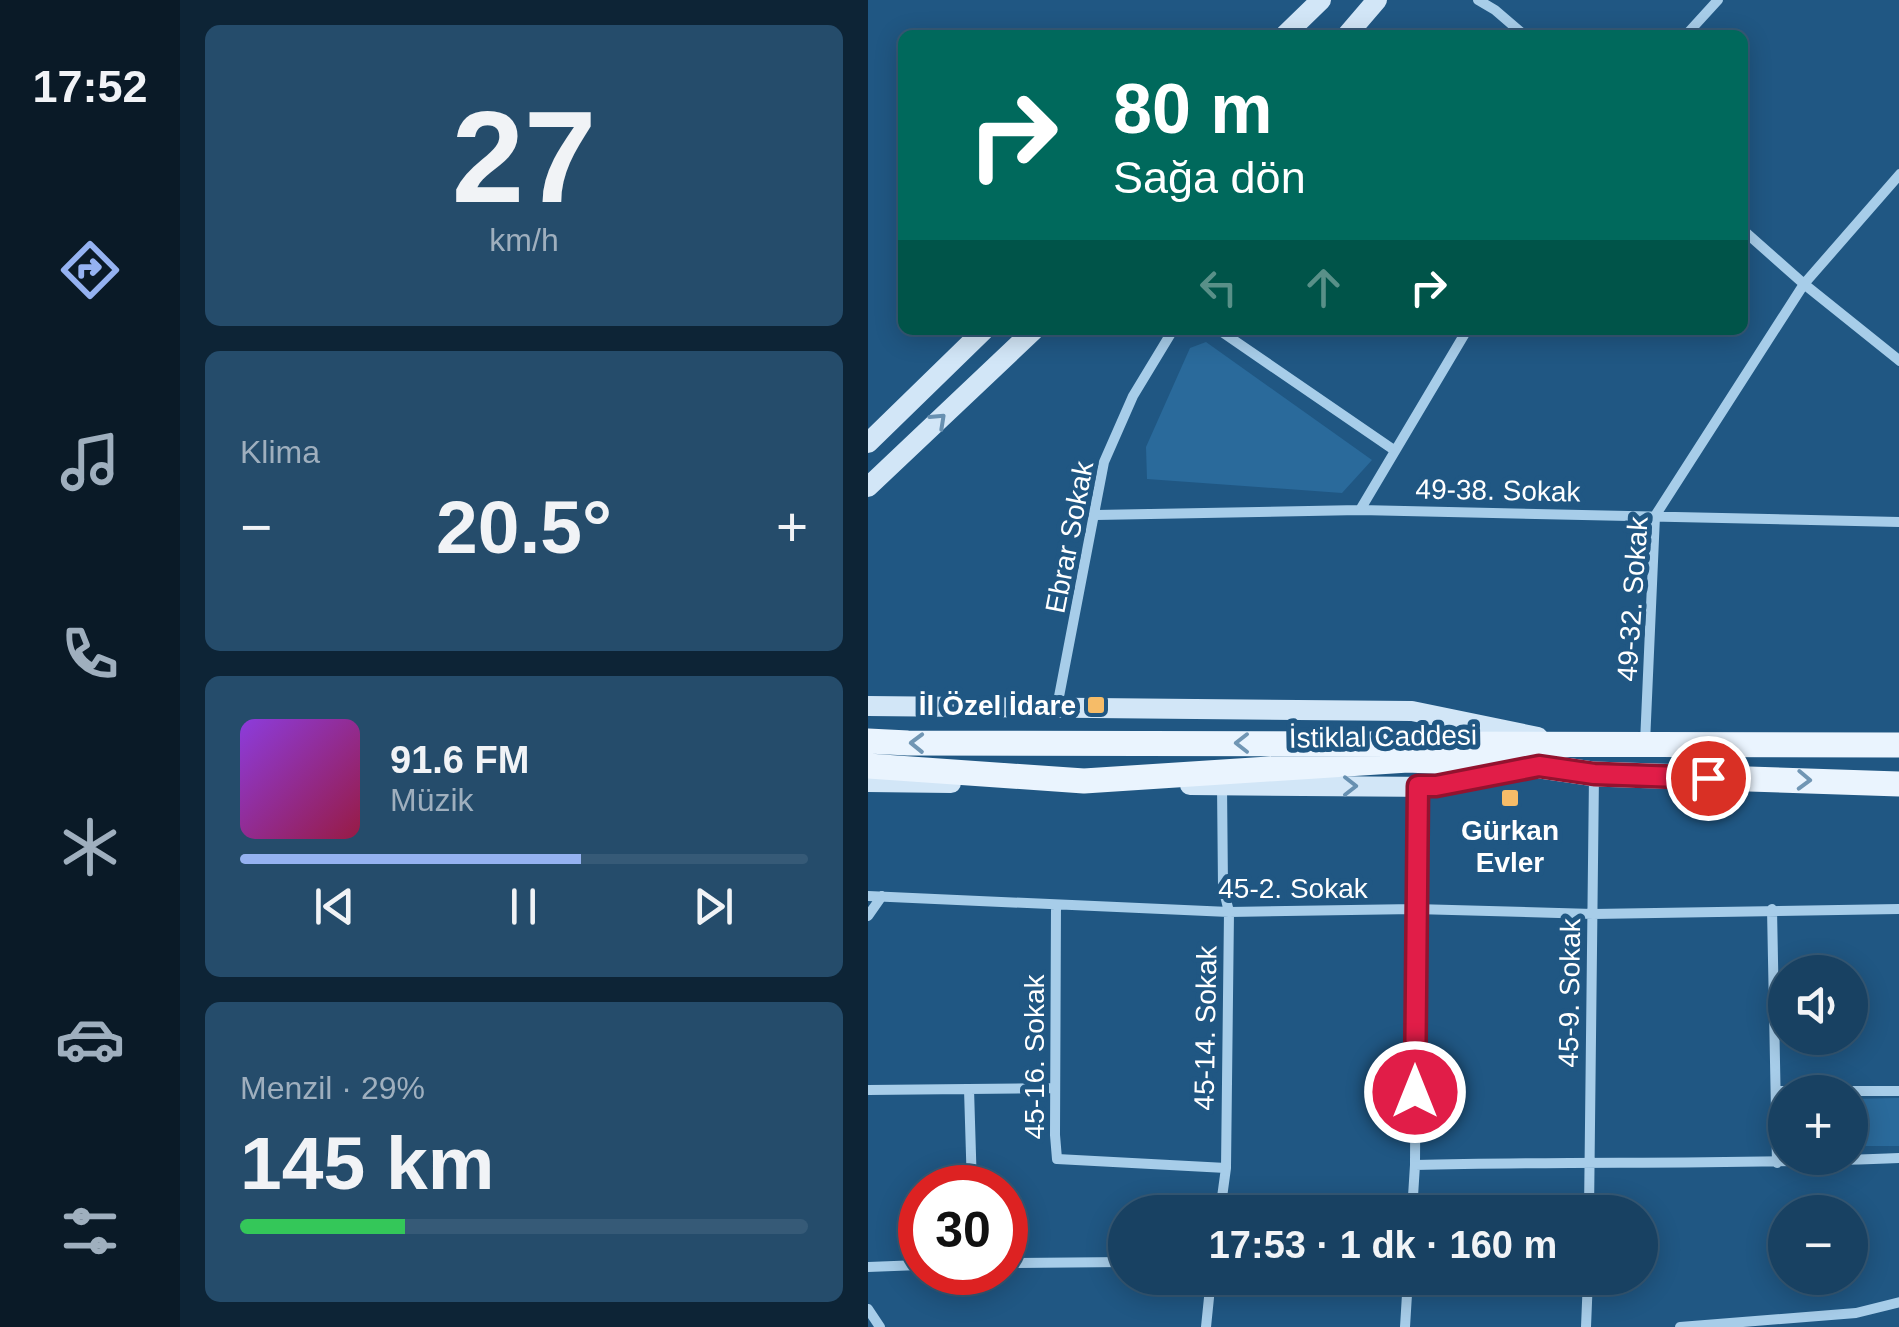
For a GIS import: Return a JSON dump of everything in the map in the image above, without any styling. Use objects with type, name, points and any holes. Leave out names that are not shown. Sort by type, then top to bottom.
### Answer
[{"type":"main road","name":"İstiklal Caddesi","points":[[868,741],[1900,745]]},
{"type":"main road","name":"İstiklal Caddesi","points":[[868,766],[1084,780],[1408,760],[1539,766],[1594,774],[1900,784]]},
{"type":"street","points":[[1291,30],[1321,0]]},
{"type":"street","points":[[1355,30],[1377,0]]},
{"type":"street","points":[[1478,0],[1518,30]]},
{"type":"street","points":[[1495,10],[1504,0]]},
{"type":"street","points":[[1691,30],[1718,0]]},
{"type":"street","name":"49-32. Sokak","points":[[1644,744],[1654,516],[1804,284],[1900,174]]},
{"type":"street","points":[[1748,234],[1900,360]]},
{"type":"street","points":[[868,443],[979,335]]},
{"type":"street","points":[[868,486],[1029,335]]},
{"type":"street","name":"Ebrar Sokak","points":[[1057,707],[1104,462],[1132,396],[1170,335]]},
{"type":"street","points":[[1226,335],[1394,450]]},
{"type":"street","points":[[1360,510],[1464,335]]},
{"type":"street","name":"49-38. Sokak","points":[[1096,515],[1360,510],[1900,522]]},
{"type":"street","points":[[868,706],[1412,712],[1569,743]]},
{"type":"street","points":[[868,782],[1436,786],[1539,766]]},
{"type":"street","name":"45-9. Sokak","points":[[1589,1195],[1594,774]]},
{"type":"street","name":"45-14. Sokak","points":[[1222,785],[1223,886],[1229,912],[1226,1168],[1222,1195]]},
{"type":"street","points":[[1413,1195],[1418,786]]},
{"type":"street","name":"45-2. Sokak","points":[[868,896],[1229,912],[1415,909],[1592,914],[1900,910]]},
{"type":"street","points":[[868,916],[882,896]]},
{"type":"street","name":"45-16. Sokak","points":[[1056,904],[1057,1160],[1226,1168]]},
{"type":"street","points":[[1772,909],[1776,1075]]},
{"type":"street","points":[[868,1090],[1054,1088]]},
{"type":"street","points":[[968,1089],[971,1165]]},
{"type":"street","points":[[1868,1091],[1900,1091]]},
{"type":"street","points":[[1868,1160],[1900,1158]]},
{"type":"street","points":[[1416,1164],[1590,1160],[1768,1164]]},
{"type":"street","points":[[1028,1263],[1108,1262]]},
{"type":"street","points":[[868,1266],[898,1265]]},
{"type":"street","points":[[1206,1327],[1209,1295]]},
{"type":"street","points":[[1404,1327],[1407,1295]]},
{"type":"street","points":[[1586,1327],[1587,1295]]},
{"type":"street","points":[[1680,1327],[1856,1313],[1900,1302]]},
{"type":"street","points":[[868,1309],[880,1327]]},
{"type":"street","points":[[1856,1313],[1860,1327]]},
{"type":"shaded area","points":[[1206,342],[1372,460],[1342,493],[1147,479],[1146,447],[1190,348]]},
{"type":"shaded area","points":[[1899,1098],[1899,1146],[1868,1146],[1868,1099]]},
{"type":"place","name":"İl Özel İdare","points":[[1096,705]]},
{"type":"place","name":"Gürkan Evler","points":[[1510,798]]},
{"type":"route","points":[[1415,1092],[1418,786],[1539,766],[1594,774],[1708,778]]}]
